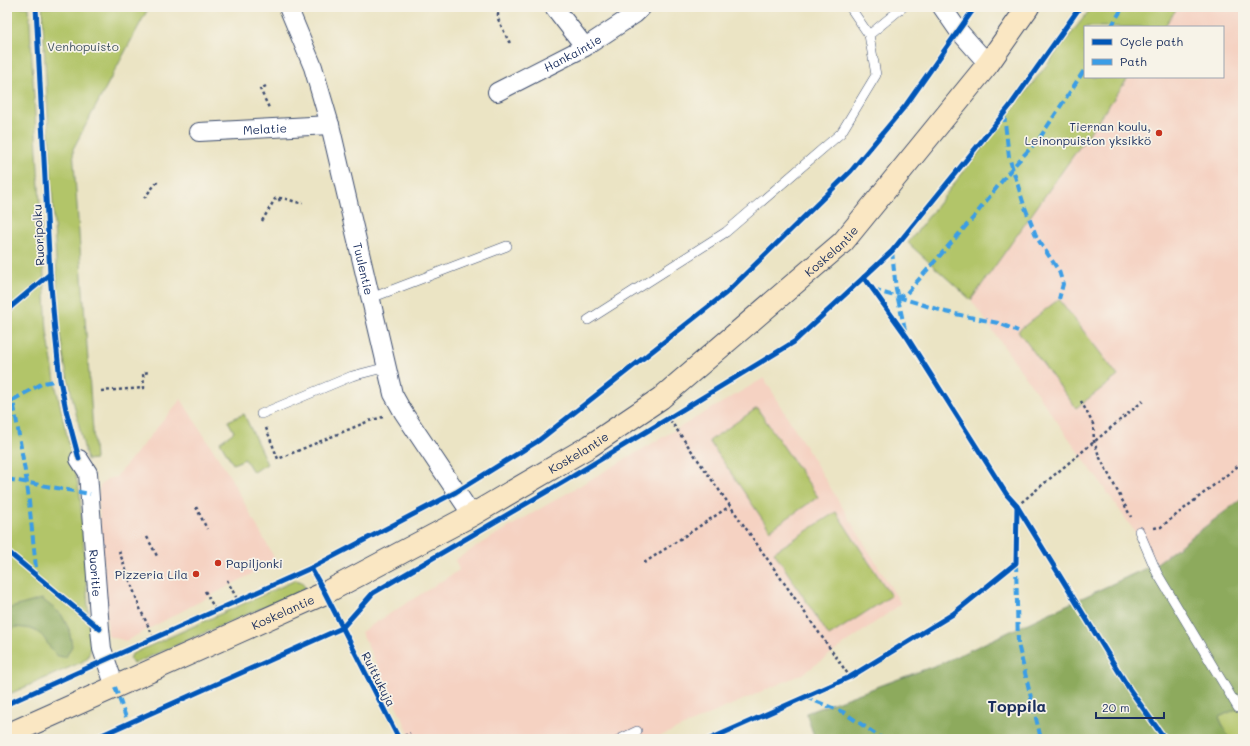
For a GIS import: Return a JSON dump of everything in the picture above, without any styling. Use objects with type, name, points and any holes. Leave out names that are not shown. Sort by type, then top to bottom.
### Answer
[{"type":"main road","name":"Koskelantie","points":[[7,735],[325,593],[472,515],[590,446],[661,398],[843,242],[988,64],[1028,7]]},
{"type":"street","name":"Tuulentie","points":[[288,7],[313,67],[330,125],[393,394],[403,412],[472,515]]},
{"type":"street","points":[[554,7],[585,47]]},
{"type":"street","name":"Hankaintie","points":[[497,92],[585,47],[635,14],[642,7]]},
{"type":"street","points":[[942,7],[958,30],[988,64]]},
{"type":"street","name":"Melatie","points":[[200,132],[330,125]]},
{"type":"street","name":"Ruoritie","points":[[79,459],[88,473],[102,649],[115,687]]},
{"type":"lane","points":[[588,320],[726,232],[841,133],[876,75],[869,35],[850,7]]},
{"type":"lane","points":[[869,35],[903,7]]},
{"type":"lane","points":[[371,298],[507,246]]},
{"type":"lane","points":[[261,414],[352,376],[387,367]]},
{"type":"lane","points":[[1139,531],[1157,573],[1238,708]]},
{"type":"lane","points":[[620,739],[637,731]]},
{"type":"path","points":[[498,7],[498,19],[509,42],[513,41]]},
{"type":"path","points":[[266,86],[260,89],[278,128]]},
{"type":"path","points":[[144,198],[158,181]]},
{"type":"path","points":[[279,198],[280,203]]},
{"type":"path","points":[[262,220],[275,199],[286,198],[303,203]]},
{"type":"path","points":[[101,391],[144,388],[143,373],[150,372]]},
{"type":"path","points":[[1081,401],[1093,424],[1094,441],[1099,456],[1139,531],[1161,527],[1243,462]]},
{"type":"path","points":[[1017,506],[1143,401]]},
{"type":"path","points":[[261,414],[278,459],[369,421],[403,412]]},
{"type":"path","points":[[662,422],[675,414]]},
{"type":"path","points":[[669,418],[850,677]]},
{"type":"path","points":[[1012,500],[1017,506],[1019,513]]},
{"type":"path","points":[[644,563],[730,506]]},
{"type":"path","points":[[196,507],[207,529]]},
{"type":"path","points":[[147,537],[157,556]]},
{"type":"path","points":[[119,551],[141,611],[154,638]]},
{"type":"path","points":[[227,580],[238,601]]},
{"type":"path","points":[[205,591],[216,611]]},
{"type":"path","points":[[233,603],[245,598]]},
{"type":"path","points":[[209,614],[221,608]]},
{"type":"path","points":[[147,641],[161,635]]},
{"type":"path","points":[[844,680],[856,673]]},
{"type":"path","points":[[395,732],[399,739],[410,733]]},
{"type":"shaded area","points":[[1178,7],[1243,7],[1243,498],[1157,563],[971,300],[1128,78],[1224,78],[1224,26],[1165,26]]},
{"type":"shaded area","points":[[764,378],[901,604],[804,673],[654,739],[412,739],[361,632],[459,570],[455,560],[485,541]]},
{"type":"shaded area","points":[[181,399],[229,475],[276,561],[126,641],[108,636],[98,495],[100,486],[107,479],[116,477]]},
{"type":"green space","name":"Venhopuisto","points":[[7,7],[29,7],[47,331],[56,387],[80,494],[91,647],[88,657],[82,662],[7,695]]},
{"type":"green space","name":"Venhopuisto","points":[[42,7],[149,7],[73,149],[95,459],[87,460],[65,366],[60,334]]},
{"type":"green space","points":[[1092,7],[1178,7],[1165,26],[1084,26],[1084,78],[1128,78],[971,300],[908,243]]},
{"type":"green space","points":[[1059,299],[1118,376],[1076,408],[1018,331]]},
{"type":"green space","points":[[757,408],[818,497],[770,530],[709,441]]},
{"type":"green space","points":[[244,414],[267,464],[253,472],[245,459],[233,464],[220,442],[234,432],[228,421]]},
{"type":"green space","points":[[1243,498],[1243,706],[1219,717],[1229,739],[815,739],[806,713],[942,663],[1157,563]]},
{"type":"green space","points":[[836,512],[891,596],[829,636],[774,552]]},
{"type":"green space","points":[[296,580],[302,582],[305,588],[303,590],[133,664],[130,659],[132,654]]},
{"type":"green space","points":[[42,599],[61,614],[69,629],[72,646],[66,657],[56,655],[42,635],[35,631],[16,627],[7,632],[7,609]]},
{"type":"green space","points":[[1243,706],[1243,739],[1229,739],[1219,717]]},
{"type":"marked path","points":[[1112,26],[1123,7]]},
{"type":"marked path","points":[[873,290],[898,297],[906,294],[973,218],[1012,168],[1039,139],[1084,71]]},
{"type":"marked path","points":[[1004,114],[1009,157],[1024,205],[1037,238],[1059,271],[1063,284],[1059,299]]},
{"type":"marked path","points":[[892,251],[896,290],[905,330]]},
{"type":"marked path","points":[[898,297],[946,312],[998,323],[1018,331]]},
{"type":"marked path","points":[[13,400],[43,383],[60,380]]},
{"type":"marked path","points":[[7,404],[13,400],[27,483],[37,577]]},
{"type":"marked path","points":[[7,479],[90,494]]},
{"type":"marked path","points":[[1016,563],[1018,644],[1041,739]]},
{"type":"marked path","points":[[115,687],[128,723]]},
{"type":"marked path","points":[[805,697],[843,712],[883,739]]},
{"type":"cycle path","name":"Ruoripolku","points":[[36,7],[50,274],[55,332],[60,380],[79,459]]},
{"type":"cycle path","points":[[7,704],[311,568],[456,492],[538,441],[726,293],[851,171],[906,105],[975,7]]},
{"type":"cycle path","points":[[93,739],[342,628],[373,593],[565,481],[794,342],[892,251],[1010,106],[1080,7]]},
{"type":"cycle path","points":[[7,310],[50,274]]},
{"type":"cycle path","points":[[864,277],[907,337],[1007,495],[1017,506],[1130,690],[1165,739]]},
{"type":"cycle path","points":[[710,739],[850,677],[953,614],[1016,563],[1017,506]]},
{"type":"cycle path","points":[[7,551],[100,629]]},
{"type":"cycle path","name":"Ruittukuja","points":[[311,568],[399,739]]},
{"type":"place","name":"Tiernan koulu, Leinonpuiston yksikkö","points":[[1159,133]]},
{"type":"place","name":"Papiljonki","points":[[218,563]]},
{"type":"place","name":"Pizzeria Lila","points":[[196,574]]},
{"type":"district","name":"Toppila","points":[[1017,705]]}]
